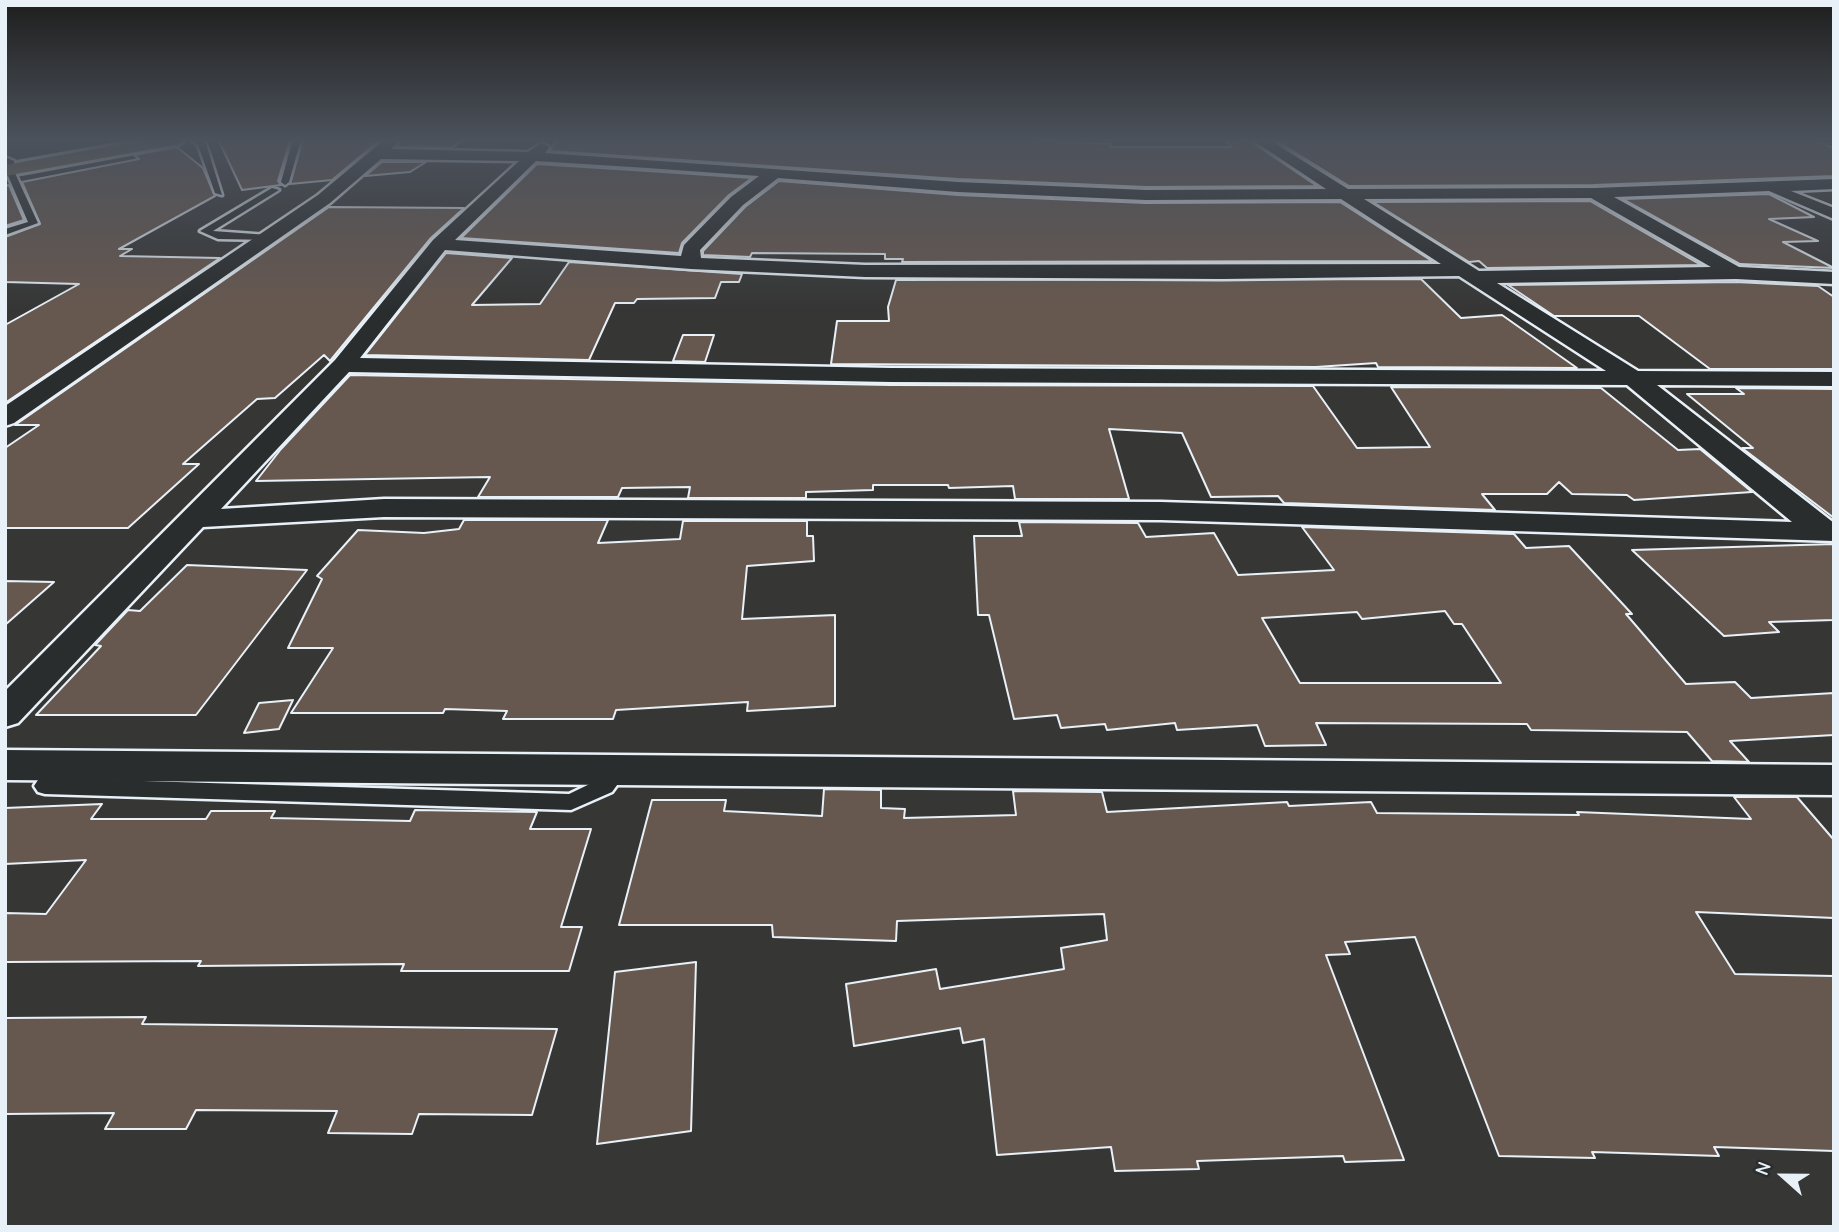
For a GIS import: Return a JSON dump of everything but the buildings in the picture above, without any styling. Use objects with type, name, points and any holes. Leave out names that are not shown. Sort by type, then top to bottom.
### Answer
[{"type":"street","points":[[5,418],[327,196]]},
{"type":"street","points":[[5,714],[343,365],[440,244],[490,196]]},
{"type":"street","points":[[691,263],[691,249],[743,196]]},
{"type":"street","points":[[1348,196],[1633,378],[1828,532]]},
{"type":"street","points":[[1600,196],[1736,273]]},
{"type":"street","points":[[1791,196],[1834,214]]},
{"type":"street","points":[[440,244],[691,263],[879,271],[1736,273],[1834,278]]},
{"type":"street","points":[[343,365],[891,375],[1834,379]]},
{"type":"street","points":[[194,519],[384,508],[1147,511],[1828,532]]},
{"type":"street","points":[[5,765],[274,780],[618,770],[1834,780]]},
{"type":"lane","points":[[5,232],[33,223],[21,196]]},
{"type":"lane","points":[[264,196],[205,231],[218,236],[268,237]]},
{"type":"lane","points":[[45,786],[274,780]]}]
